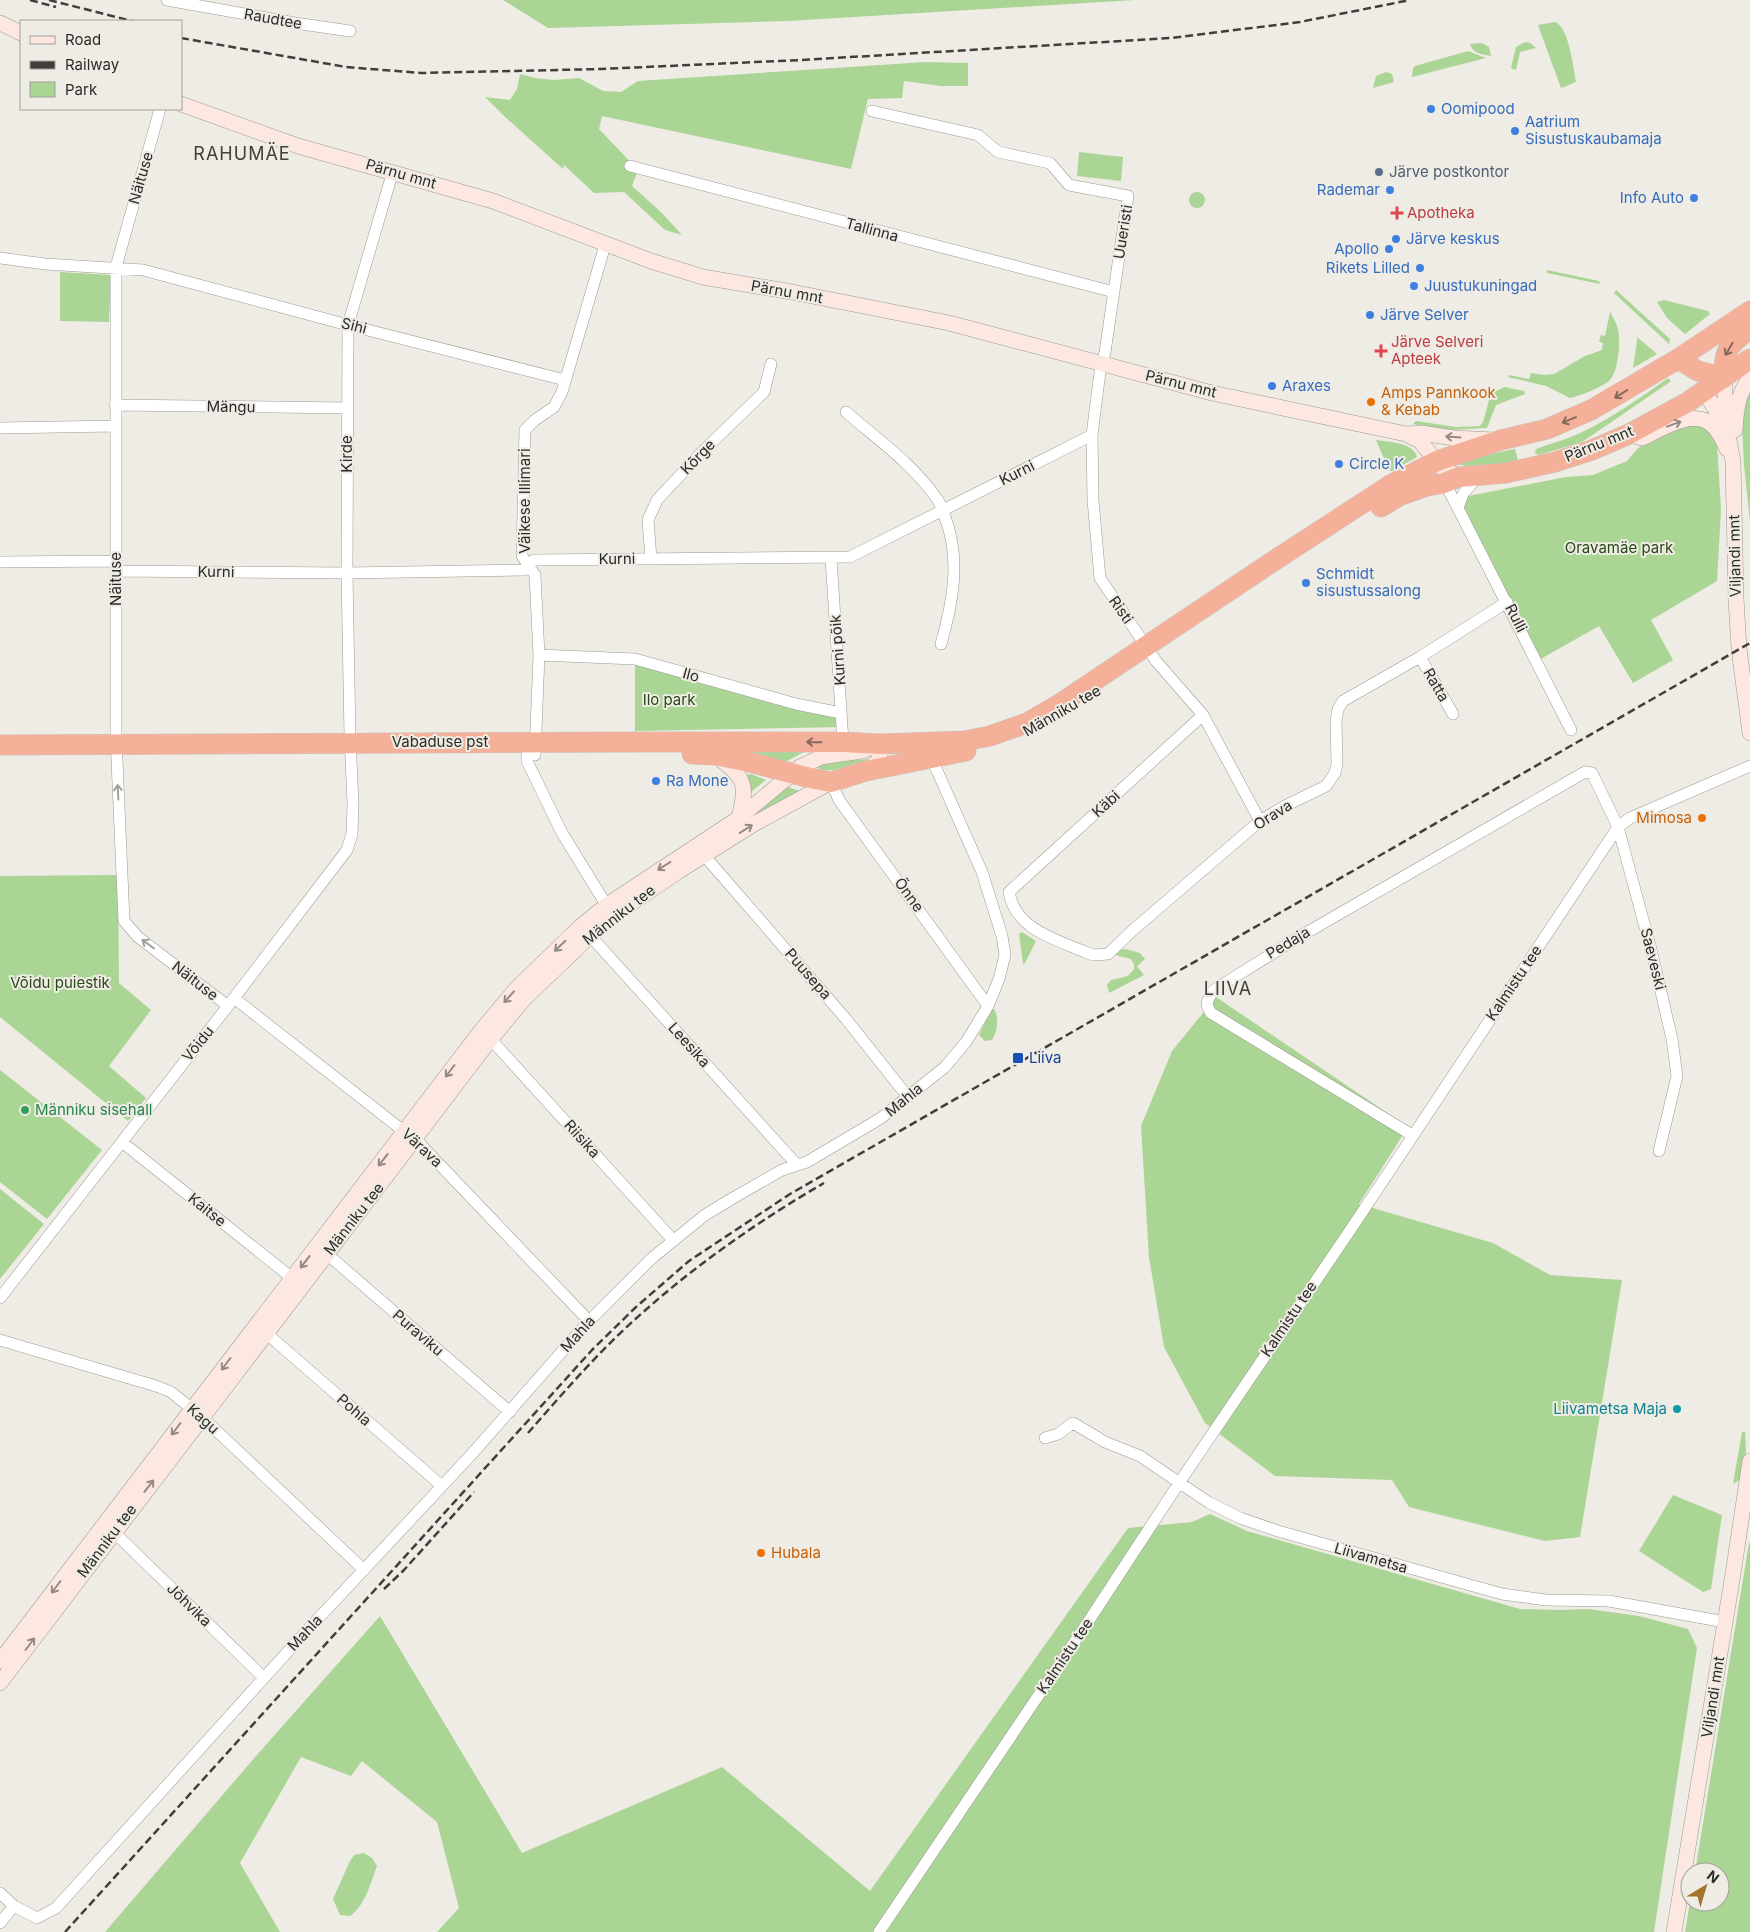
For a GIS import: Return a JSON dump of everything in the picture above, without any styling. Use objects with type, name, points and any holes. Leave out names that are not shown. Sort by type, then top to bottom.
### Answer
[{"type":"highway","name":"Pärnu mnt","points":[[1452,473],[1501,440],[1546,429],[1570,420],[1612,399],[1678,359],[1750,311]]},
{"type":"highway","points":[[1678,359],[1698,371],[1724,378],[1723,361],[1726,351],[1733,342],[1750,329]]},
{"type":"highway","points":[[1678,359],[1705,392]]},
{"type":"highway","name":"Pärnu mnt","points":[[1452,473],[1506,473],[1539,466],[1592,450],[1629,434],[1705,392],[1750,359]]},
{"type":"highway","points":[[1539,466],[1531,460],[1527,448],[1533,439],[1546,429]]},
{"type":"highway","name":"Männiku tee","points":[[832,782],[866,771],[1017,738],[1055,719],[1272,562],[1392,484],[1452,473]]},
{"type":"highway","name":"Männiku tee","points":[[880,744],[964,741],[990,736],[1015,728],[1150,651]]},
{"type":"highway","name":"Vabaduse pst","points":[[532,750],[843,742],[880,744]]},
{"type":"highway","name":"Vabaduse pst","points":[[0,745],[116,751]]},
{"type":"highway","name":"Vabaduse pst","points":[[0,758],[116,751],[351,749],[532,750],[697,754],[745,761],[832,782]]},
{"type":"main road","points":[[0,23],[20,33]]},
{"type":"main road","name":"Pärnu mnt","points":[[182,104],[298,146],[393,171],[492,201],[606,242],[651,261],[703,277],[792,292],[948,323],[1212,393],[1406,434],[1421,433],[1454,438],[1501,440]]},
{"type":"main road","name":"Viljandi mnt","points":[[1724,378],[1727,430],[1733,461],[1739,649],[1750,733]]},
{"type":"main road","points":[[1733,461],[1736,412],[1740,396],[1750,378]]},
{"type":"main road","points":[[1705,392],[1727,430]]},
{"type":"main road","points":[[1629,434],[1642,438],[1686,420],[1706,421],[1720,434],[1733,461]]},
{"type":"main road","name":"Pärnu mnt","points":[[1406,434],[1424,445],[1452,473]]},
{"type":"main road","points":[[866,771],[878,762],[881,756],[880,744]]},
{"type":"main road","name":"Männiku tee","points":[[705,847],[800,767],[821,757],[862,751],[880,744]]},
{"type":"main road","points":[[714,755],[734,770],[743,783],[744,799],[739,818]]},
{"type":"main road","name":"Männiku tee","points":[[197,1413],[266,1333],[327,1254],[497,1010],[515,990],[610,910],[705,847],[832,782]]},
{"type":"main road","name":"Männiku tee","points":[[0,1661],[108,1528],[197,1413],[292,1278],[524,999],[586,931]]},
{"type":"main road","name":"Viljandi mnt","points":[[1674,1932],[1750,1461]]},
{"type":"main road","name":"Männiku tee","points":[[0,1683],[108,1528]]},
{"type":"street","name":"Raudtee","points":[[167,0],[350,31]]},
{"type":"street","name":"Näituse","points":[[160,110],[116,267],[116,751],[124,921],[138,938],[231,1002]]},
{"type":"street","name":"Uueristi","points":[[872,111],[978,135],[998,152],[1050,163],[1069,185],[1128,196],[1102,364]]},
{"type":"street","name":"Tallinna","points":[[630,166],[1114,292]]},
{"type":"street","name":"Kirde","points":[[351,749],[347,573],[348,325],[393,171]]},
{"type":"street","points":[[565,380],[606,242]]},
{"type":"street","name":"Sihi","points":[[0,258],[44,264],[143,270],[348,325],[565,380]]},
{"type":"street","name":"Kõrge","points":[[651,559],[648,520],[657,500],[700,454],[764,392],[771,364]]},
{"type":"street","name":"Risti","points":[[1102,364],[1092,435],[1093,500],[1100,578],[1150,651],[1203,715],[1260,821]]},
{"type":"street","name":"Väikese Illimari","points":[[532,750],[539,655],[534,575],[522,556],[525,430],[535,420],[554,407],[562,392],[565,380]]},
{"type":"street","name":"Mängu","points":[[115,405],[347,408]]},
{"type":"street","points":[[846,412],[918,475],[938,501],[943,511],[950,529],[955,567],[950,612],[941,644]]},
{"type":"street","points":[[0,428],[115,426]]},
{"type":"street","name":"Kurni","points":[[0,562],[347,573],[524,570],[534,560],[831,558],[850,556],[1092,435]]},
{"type":"street","points":[[1452,473],[1463,494],[1458,508]]},
{"type":"street","name":"Rulli","points":[[1452,473],[1458,508],[1571,730]]},
{"type":"street","name":"Kurni põik","points":[[831,558],[843,742]]},
{"type":"street","name":"Orava","points":[[1009,892],[1014,910],[1023,921],[1035,930],[1093,955],[1108,954],[1133,930],[1260,821],[1285,806],[1326,786],[1335,773],[1337,764],[1336,721],[1338,709],[1343,701],[1420,657],[1507,602]]},
{"type":"street","name":"Ilo","points":[[539,655],[635,659],[796,704],[841,713]]},
{"type":"street","name":"Ratta","points":[[1420,657],[1452,714]]},
{"type":"street","name":"Käbi","points":[[1009,892],[1203,715]]},
{"type":"street","name":"Võidu","points":[[0,1298],[347,850],[352,834],[351,749]]},
{"type":"street","points":[[532,750],[527,761],[562,833],[610,910]]},
{"type":"street","name":"Mahla","points":[[14,1906],[37,1918],[56,1908],[264,1678],[510,1412],[589,1321],[652,1258],[705,1215],[782,1170],[808,1162],[892,1110],[945,1067],[955,1056],[988,1006],[999,979],[1005,955],[1002,936],[973,847],[932,757]]},
{"type":"street","name":"Kalmistu tee","points":[[879,1932],[1359,1217],[1618,827],[1630,818],[1750,766]]},
{"type":"street","name":"Pedaja","points":[[1412,1136],[1211,1013],[1207,1006],[1207,1000],[1214,990],[1230,979],[1299,937],[1585,772],[1592,773]]},
{"type":"street","name":"Saeveski","points":[[1592,773],[1618,827],[1652,949],[1672,1038],[1677,1076],[1659,1151]]},
{"type":"street","name":"Õnne","points":[[832,782],[839,800],[988,1006]]},
{"type":"street","name":"Puusepa","points":[[705,847],[908,1097]]},
{"type":"street","name":"Leesika","points":[[586,931],[797,1165]]},
{"type":"street","name":"Värava","points":[[231,1002],[410,1136],[589,1321]]},
{"type":"street","name":"Riisika","points":[[490,1040],[672,1240]]},
{"type":"street","name":"Kaitse","points":[[122,1142],[292,1278]]},
{"type":"street","name":"Puraviku","points":[[327,1254],[510,1412]]},
{"type":"street","name":"Pohla","points":[[266,1333],[442,1486]]},
{"type":"street","name":"Kagu","points":[[0,1340],[171,1392],[197,1413],[364,1570]]},
{"type":"street","name":"Liivametsa","points":[[1045,1438],[1058,1434],[1074,1423],[1105,1442],[1140,1456],[1208,1502],[1240,1518],[1278,1531],[1502,1594],[1546,1600],[1609,1601],[1725,1622]]},
{"type":"street","name":"Jõhvika","points":[[108,1528],[264,1678]]},
{"type":"street","points":[[0,1893],[14,1906],[0,1923]]},
{"type":"green space","points":[[503,0],[1135,0],[788,21],[548,28]]},
{"type":"green space","points":[[1555,22],[1560,25],[1567,39],[1576,82],[1561,88],[1538,25]]},
{"type":"green space","points":[[1525,42],[1530,43],[1536,48],[1520,52],[1516,70],[1511,68],[1516,47]]},
{"type":"green space","points":[[1482,43],[1489,47],[1491,56],[1475,52],[1470,44]]},
{"type":"green space","points":[[1468,51],[1486,58],[1412,77],[1415,66]]},
{"type":"green space","points":[[926,62],[968,63],[968,86],[941,86],[904,81],[902,98],[868,99],[851,169],[602,116],[599,129],[638,170],[632,186],[662,213],[682,235],[665,230],[624,192],[594,193],[564,165],[563,169],[485,97],[510,100],[517,89],[520,74],[554,80],[579,78],[603,91],[621,92],[638,81]]},
{"type":"green space","points":[[1386,72],[1392,74],[1394,82],[1373,88],[1376,76]]},
{"type":"green space","points":[[1079,152],[1123,157],[1121,181],[1077,176]]},
{"type":"green space","points":[[1197,192],[1203,194],[1205,200],[1203,206],[1197,208],[1191,206],[1189,200],[1191,194]]},
{"type":"green space","points":[[1547,270],[1599,281],[1600,284],[1547,273]]},
{"type":"green space","points":[[60,272],[111,275],[109,322],[60,321]]},
{"type":"green space","points":[[1616,290],[1670,339],[1669,344],[1614,293]]},
{"type":"green space","points":[[1664,300],[1708,311],[1710,314],[1685,334],[1667,318],[1657,302]]},
{"type":"green space","points":[[1610,312],[1616,323],[1619,335],[1619,349],[1613,376],[1607,383],[1570,398],[1546,386],[1508,377],[1509,375],[1529,379],[1531,373],[1554,374],[1585,356],[1602,350],[1603,343],[1599,342],[1601,335],[1605,336]]},
{"type":"green space","points":[[1637,337],[1657,354],[1633,368],[1637,341]]},
{"type":"green space","points":[[1668,378],[1671,381],[1582,442],[1539,455],[1535,453],[1536,449],[1575,435],[1603,421]]},
{"type":"green space","points":[[1505,387],[1524,391],[1525,394],[1496,405],[1487,428],[1448,430],[1413,424],[1416,421],[1456,427],[1480,426],[1483,422],[1491,393]]},
{"type":"green space","points":[[1747,394],[1750,395],[1750,522],[1742,425]]},
{"type":"green space","name":"Oravamäe park","points":[[1687,424],[1705,427],[1717,443],[1721,510],[1717,581],[1651,620],[1673,660],[1633,683],[1599,626],[1537,661],[1507,602],[1463,504],[1468,496],[1566,477],[1593,475],[1627,461],[1637,449],[1650,439]]},
{"type":"green space","points":[[1376,440],[1394,442],[1411,448],[1417,457],[1392,471],[1389,470]]},
{"type":"green space","points":[[1515,449],[1518,461],[1478,468],[1456,464],[1474,457]]},
{"type":"green space","name":"Ilo park","points":[[635,659],[841,713],[843,727],[635,731]]},
{"type":"green space","points":[[722,749],[804,752],[785,762]]},
{"type":"green space","points":[[871,759],[844,769],[820,771],[818,766],[834,761]]},
{"type":"green space","points":[[751,774],[766,780],[751,792],[746,775]]},
{"type":"green space","points":[[785,786],[800,791],[752,816]]},
{"type":"green space","name":"Võidu puiestik","points":[[118,875],[119,983],[151,1010],[109,1066],[146,1098],[128,1121],[0,1017],[0,876]]},
{"type":"green space","points":[[1022,932],[1036,941],[1023,964],[1019,934]]},
{"type":"green space","points":[[1125,949],[1140,953],[1145,959],[1137,966],[1144,975],[1109,993],[1107,985],[1111,980],[1128,976],[1134,969],[1131,959],[1115,955],[1120,950]]},
{"type":"green space","points":[[1216,997],[1408,1127],[1359,1204],[1493,1243],[1550,1275],[1622,1280],[1580,1537],[1545,1541],[1409,1507],[1392,1480],[1275,1476],[1205,1423],[1164,1347],[1149,1257],[1141,1126],[1172,1051]]},
{"type":"green space","points":[[994,1009],[997,1020],[996,1032],[992,1040],[985,1041],[979,1035],[991,1010]]},
{"type":"green space","name":"Männiku sisehall","points":[[0,1070],[102,1150],[47,1219],[0,1182]]},
{"type":"green space","points":[[0,1189],[44,1224],[0,1279]]},
{"type":"green space","points":[[1742,1432],[1745,1432],[1746,1452],[1741,1479],[1733,1484]]},
{"type":"green space","points":[[1673,1495],[1722,1515],[1711,1589],[1703,1592],[1639,1551]]},
{"type":"green space","points":[[1210,1514],[1247,1531],[1520,1609],[1588,1609],[1639,1616],[1688,1629],[1697,1648],[1654,1932],[437,1932],[459,1908],[437,1822],[362,1761],[351,1776],[301,1757],[240,1863],[280,1932],[105,1932],[256,1756],[380,1616],[522,1853],[722,1767],[870,1891],[1128,1528],[1192,1522]]},
{"type":"green space","points":[[1750,1543],[1750,1932],[1685,1932],[1688,1912],[1730,1912],[1730,1862],[1697,1862]]},
{"type":"green space","points":[[364,1853],[372,1858],[377,1866],[370,1887],[360,1906],[350,1916],[340,1915],[333,1899],[354,1855]]},
{"type":"railway","points":[[30,0],[56,7]]},
{"type":"railway","points":[[49,0],[128,20]]},
{"type":"railway","points":[[182,38],[346,67],[421,73],[601,69],[801,60],[1171,38],[1300,22],[1410,0]]},
{"type":"railway","points":[[65,1932],[592,1350],[636,1307],[689,1261],[790,1194],[1750,643]]},
{"type":"railway","points":[[528,1433],[597,1357],[662,1296],[730,1244],[776,1212],[824,1183]]},
{"type":"railway","points":[[384,1589],[404,1570],[474,1492]]},
{"type":"place","name":"Oomipood","points":[[1431,109]]},
{"type":"place","name":"Aatrium Sisustuskaubamaja","points":[[1515,131]]},
{"type":"place","name":"Järve postkontor","points":[[1379,172]]},
{"type":"place","name":"Rademar","points":[[1390,190]]},
{"type":"place","name":"Info Auto","points":[[1694,198]]},
{"type":"place","name":"Apotheka","points":[[1397,213]]},
{"type":"place","name":"Järve keskus","points":[[1396,239]]},
{"type":"place","name":"Apollo","points":[[1389,249]]},
{"type":"place","name":"Rikets Lilled","points":[[1420,268]]},
{"type":"place","name":"Juustukuningad","points":[[1414,286]]},
{"type":"place","name":"Järve Selver","points":[[1370,315]]},
{"type":"place","name":"Järve Selveri Apteek","points":[[1381,351]]},
{"type":"place","name":"Araxes","points":[[1272,386]]},
{"type":"place","name":"Amps Pannkook & Kebab","points":[[1371,402]]},
{"type":"place","name":"Circle K","points":[[1339,464]]},
{"type":"place","name":"Schmidt sisustussalong","points":[[1306,583]]},
{"type":"place","name":"Ra Mone","points":[[656,781]]},
{"type":"place","name":"Mimosa","points":[[1702,818]]},
{"type":"place","name":"Liiva","points":[[1018,1058]]},
{"type":"place","name":"Männiku sisehall","points":[[25,1110]]},
{"type":"place","name":"Liivametsa Maja","points":[[1677,1409]]},
{"type":"place","name":"Hubala","points":[[761,1553]]},
{"type":"district","name":"RAHUMÄE","points":[[242,154]]},
{"type":"district","name":"LIIVA","points":[[1228,989]]}]
